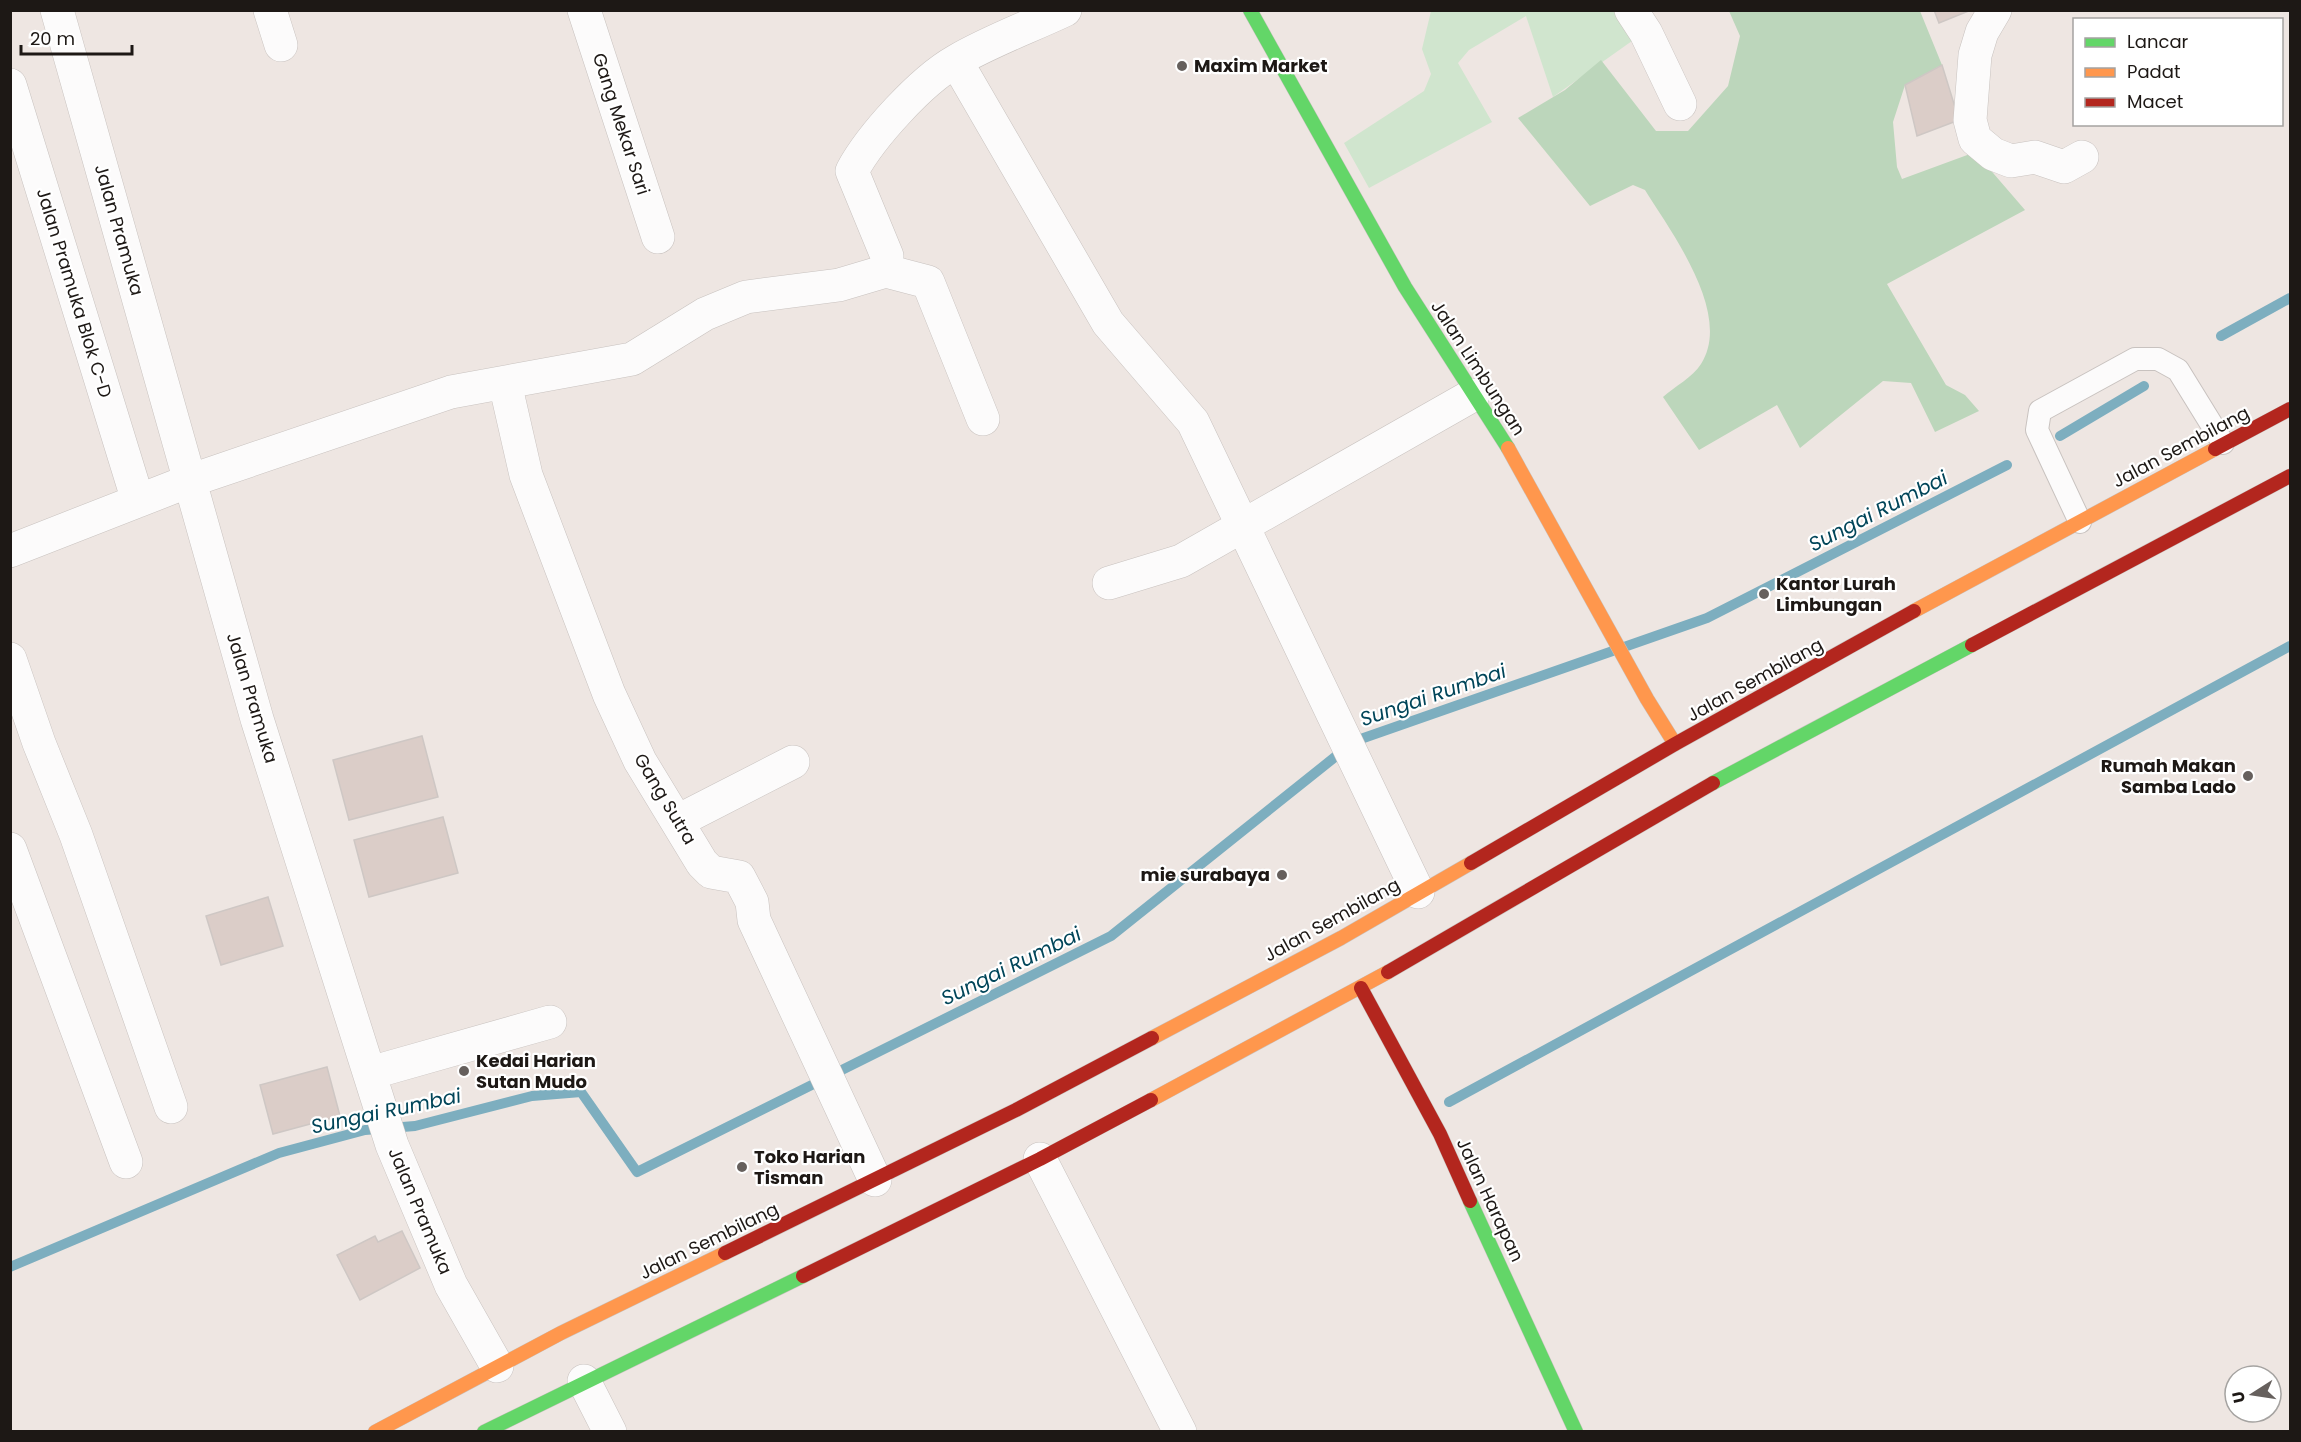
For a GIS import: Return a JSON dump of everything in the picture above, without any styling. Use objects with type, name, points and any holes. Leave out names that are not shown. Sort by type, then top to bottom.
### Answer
[{"type":"main road","name":"Jalan Limbungan","points":[[1250,10],[1405,286],[1523,471],[1610,633],[1675,744]]},
{"type":"main road","name":"Jalan Sembilang","points":[[375,1431],[497,1366],[1016,1110],[1330,944],[1675,744],[2223,443],[2290,409]]},
{"type":"main road","points":[[484,1431],[1040,1159],[1361,988],[1698,791],[2290,476]]},
{"type":"main road","name":"Jalan Harapan","points":[[1361,988],[1440,1134],[1576,1431]]},
{"type":"street","name":"Jalan Pramuka","points":[[57,10],[257,718],[387,1130],[451,1285],[497,1366]]},
{"type":"street","points":[[270,10],[281,45]]},
{"type":"street","name":"Gang Mekar Sari","points":[[584,10],[658,237]]},
{"type":"street","points":[[886,271],[887,256],[852,171],[864,149],[931,78],[956,61],[1065,10]]},
{"type":"street","points":[[1631,10],[1646,33],[1680,104]]},
{"type":"street","points":[[1995,10],[1983,32],[1976,55],[1970,120],[1975,139],[1993,154],[2011,161],[2035,157],[2064,167],[2082,157]]},
{"type":"street","points":[[956,61],[1108,323],[1193,423],[1418,892]]},
{"type":"street","name":"Jalan Pramuka Blok C-D","points":[[10,85],[138,501]]},
{"type":"street","points":[[10,551],[189,482],[451,392],[632,359],[705,314],[746,297],[839,285],[886,271],[928,282],[983,419]]},
{"type":"street","name":"Gang Sutra","points":[[505,383],[526,475],[609,694],[640,761],[702,863],[711,872],[739,877],[752,902],[754,920],[875,1180]]},
{"type":"street","points":[[1109,583],[1181,561],[1473,394]]},
{"type":"street","points":[[10,659],[25,746],[76,834],[171,1107]]},
{"type":"street","points":[[678,821],[793,762]]},
{"type":"street","points":[[10,849],[126,1162]]},
{"type":"street","points":[[370,1073],[550,1022]]},
{"type":"street","points":[[1040,1159],[1180,1431]]},
{"type":"street","points":[[584,1381],[610,1431]]},
{"type":"lane","points":[[2080,522],[2037,430],[2040,411],[2049,406],[2135,359],[2158,359],[2178,370],[2223,443]]},
{"type":"green space","points":[[1431,11],[1620,11],[1639,36],[1553,97],[1526,16],[1469,50],[1458,63],[1492,122],[1369,188],[1344,143],[1424,91],[1431,74],[1422,49]]},
{"type":"green space","points":[[1729,11],[1920,11],[1942,65],[1905,85],[1893,122],[1897,167],[1902,179],[1970,154],[1981,159],[2025,210],[1887,284],[1946,385],[1965,395],[1979,411],[1935,432],[1911,383],[1883,381],[1800,448],[1777,405],[1699,450],[1663,397],[1698,369],[1709,344],[1709,322],[1704,298],[1683,250],[1645,190],[1633,185],[1590,206],[1518,118],[1565,90],[1601,60],[1656,131],[1688,131],[1728,86],[1740,36]]},
{"type":"building","points":[[1934,10],[1971,10],[1939,23]]},
{"type":"building","points":[[1942,65],[1959,120],[1917,136],[1905,85]]},
{"type":"building","points":[[422,736],[438,797],[349,820],[333,760]]},
{"type":"building","points":[[443,817],[458,873],[369,897],[354,840]]},
{"type":"building","points":[[268,897],[283,946],[221,965],[206,916]]},
{"type":"building","points":[[327,1067],[340,1116],[273,1134],[260,1085]]},
{"type":"building","points":[[402,1231],[420,1268],[360,1300],[337,1255],[375,1236],[378,1242]]},
{"type":"waterway","name":"Sungai Rumbai","points":[[2221,336],[2290,298]]},
{"type":"waterway","name":"Sungai Rumbai","points":[[2060,436],[2144,386]]},
{"type":"waterway","name":"Sungai Rumbai","points":[[10,1267],[279,1153],[365,1130],[415,1126],[532,1096],[581,1092],[637,1172],[1111,936],[1355,741],[1707,618],[2007,465]]},
{"type":"waterway","points":[[1449,1102],[2290,646]]},
{"type":"traffic: fast","points":[[1250,10],[1405,287],[1508,448]]},
{"type":"traffic: fast","points":[[1713,783],[1972,645]]},
{"type":"traffic: fast","points":[[1470,1201],[1576,1432]]},
{"type":"traffic: fast","points":[[484,1432],[803,1276]]},
{"type":"traffic: slow","points":[[1508,448],[1647,699],[1675,744]]},
{"type":"traffic: slow","points":[[1914,611],[2215,449]]},
{"type":"traffic: slow","points":[[1152,1038],[1341,938],[1471,863]]},
{"type":"traffic: slow","points":[[1151,1100],[1388,972]]},
{"type":"traffic: slow","points":[[375,1432],[561,1333],[725,1253]]},
{"type":"traffic: jam","points":[[2215,449],[2290,409]]},
{"type":"traffic: jam","points":[[1972,645],[2290,476]]},
{"type":"traffic: jam","points":[[1471,863],[1675,744],[1914,611]]},
{"type":"traffic: jam","points":[[1388,972],[1713,783]]},
{"type":"traffic: jam","points":[[1361,988],[1440,1134],[1470,1201]]},
{"type":"traffic: jam","points":[[725,1253],[1016,1110],[1152,1038]]},
{"type":"traffic: jam","points":[[803,1276],[1040,1159],[1151,1100]]},
{"type":"place","name":"Maxim Market","points":[[1182,66]]},
{"type":"place","name":"Kantor Lurah Limbungan","points":[[1764,594]]},
{"type":"place","name":"Rumah Makan Samba Lado","points":[[2248,776]]},
{"type":"place","name":"mie surabaya","points":[[1282,875]]},
{"type":"place","name":"Kedai Harian Sutan Mudo","points":[[464,1071]]},
{"type":"place","name":"Toko Harian Tisman","points":[[742,1167]]}]
